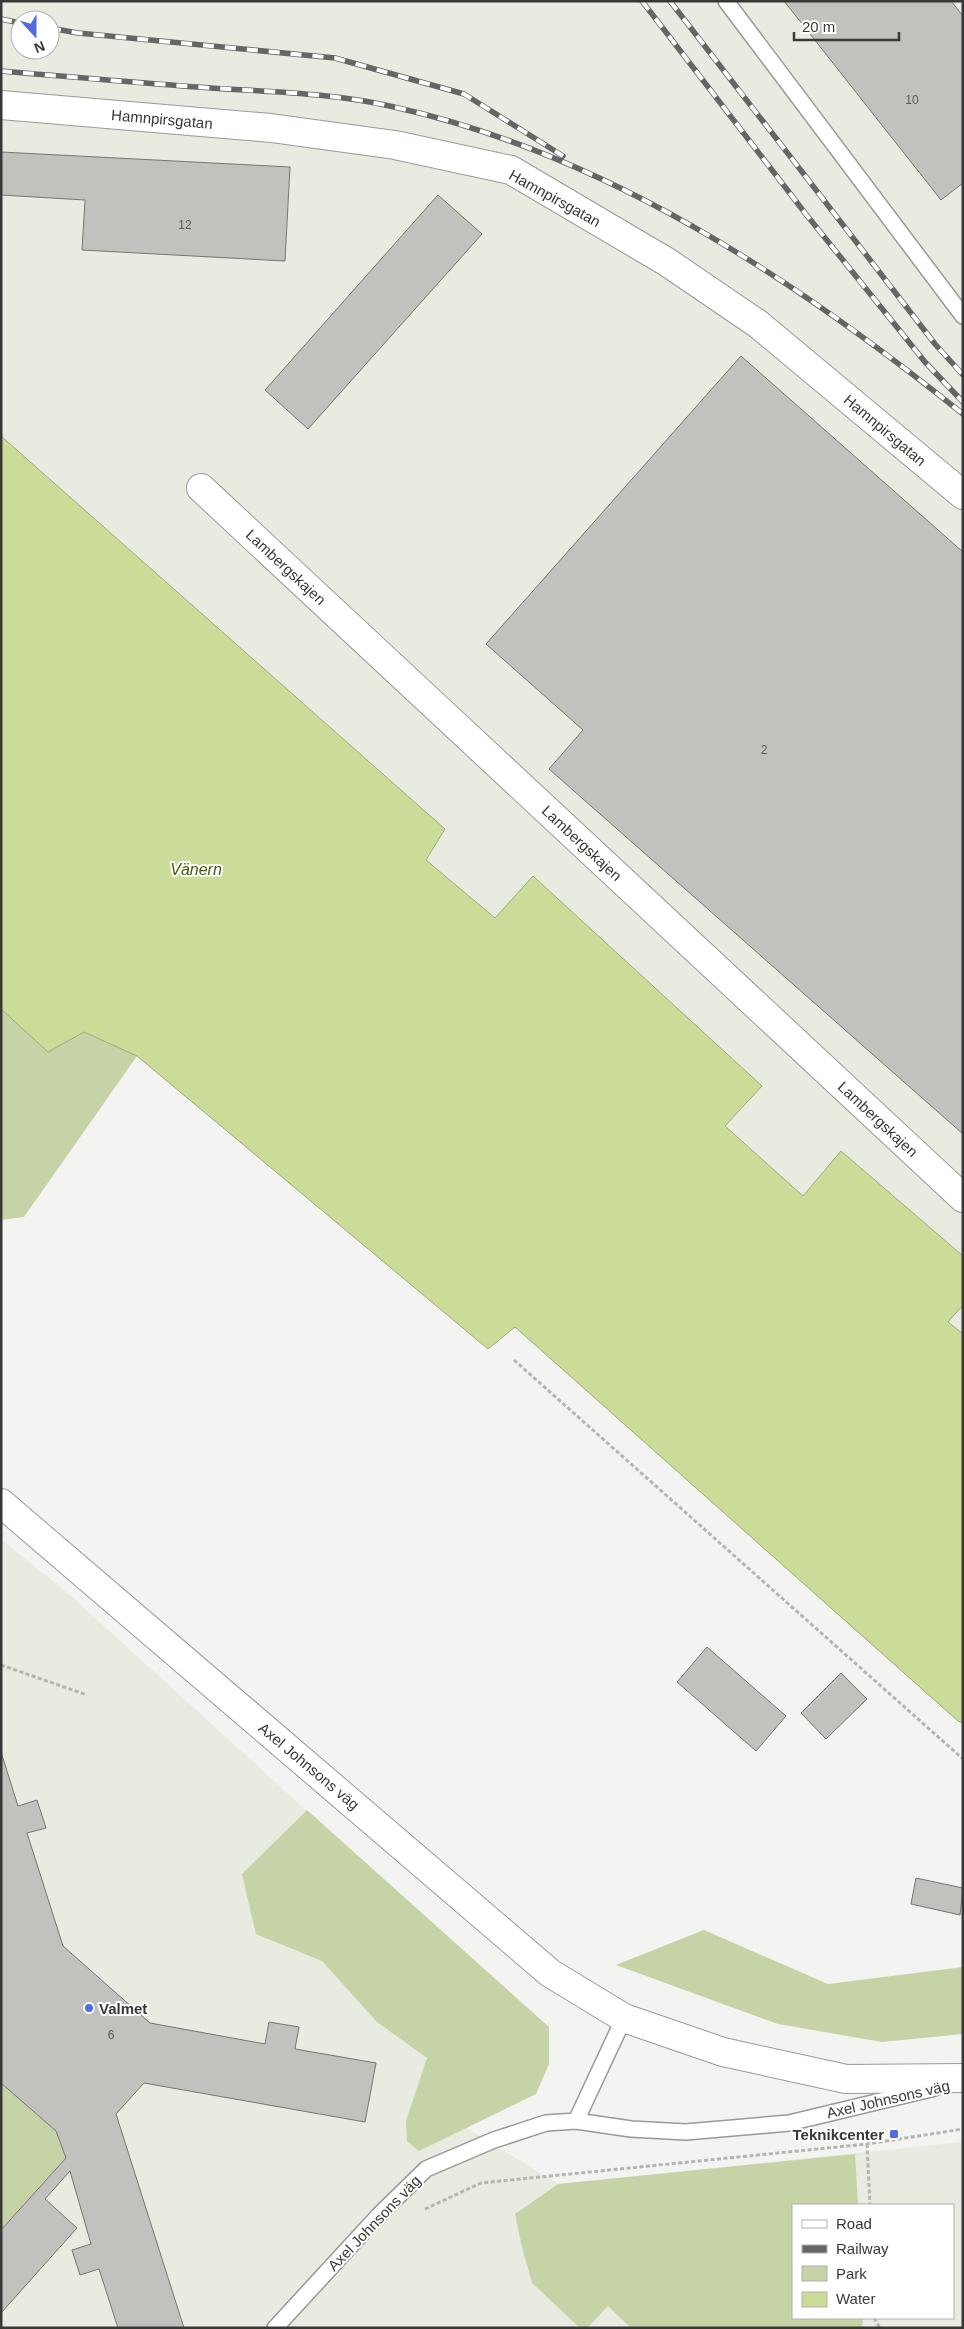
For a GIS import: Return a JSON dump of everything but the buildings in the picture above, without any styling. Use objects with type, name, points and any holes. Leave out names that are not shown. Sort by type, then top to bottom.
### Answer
[{"type":"street","name":"Hamnpirsgatan","points":[[1,105],[271,128],[396,145],[510,170],[667,262],[758,324],[963,495]]},
{"type":"street","name":"Lambergskajen","points":[[201,488],[963,1198]]},
{"type":"street","name":"Axel Johnsons väg","points":[[1,1504],[550,1973],[624,2018],[723,2052],[846,2079],[963,2080]]},
{"type":"lane","points":[[726,1],[963,316]]},
{"type":"lane","points":[[576,2121],[624,2018]]},
{"type":"lane","name":"Axel Johnsons väg","points":[[275,2328],[379,2215],[426,2169],[494,2140],[546,2123],[576,2121],[631,2129],[686,2132],[789,2123],[963,2080]]},
{"type":"path","points":[[514,1360],[963,1759]]},
{"type":"path","points":[[1,1665],[87,1695]]},
{"type":"path","points":[[421,2210],[481,2183],[868,2144],[963,2129]]},
{"type":"path","points":[[868,2144],[870,2204]]},
{"type":"shaded area","points":[[1,1],[963,1],[963,1256],[841,1151],[803,1196],[725,1126],[761,1086],[533,876],[495,918],[426,860],[445,829],[1,436]]},
{"type":"shaded area","points":[[963,1305],[963,1334],[948,1322]]},
{"type":"shaded area","points":[[1,1539],[72,1597],[543,2026],[467,2128],[558,2184],[963,2142],[963,2328],[1,2328]]},
{"type":"green space","points":[[1,1009],[48,1052],[84,1032],[137,1056],[24,1217],[1,1220]]},
{"type":"green space","points":[[307,1810],[549,2027],[549,2064],[536,2094],[419,2151],[407,2141],[406,2121],[427,2058],[377,2022],[322,1961],[256,1934],[242,1874]]},
{"type":"green space","points":[[704,1930],[828,1984],[963,1967],[963,2034],[882,2042],[778,2024],[616,1965]]},
{"type":"green space","points":[[1,2083],[56,2131],[66,2158],[1,2230]]},
{"type":"green space","points":[[855,2154],[858,2204],[792,2204],[792,2319],[863,2319],[862,2328],[631,2328],[608,2306],[587,2328],[580,2328],[532,2283],[515,2214],[558,2184]]},
{"type":"water","name":"Vänern","points":[[1,436],[445,829],[426,860],[495,918],[533,876],[762,1086],[725,1126],[803,1196],[841,1151],[963,1256],[963,1305],[948,1322],[963,1334],[963,1723],[958,1721],[515,1327],[488,1349],[137,1056],[84,1032],[48,1052],[1,1009]]},
{"type":"railway","points":[[642,1],[805,213],[925,362],[963,402]]},
{"type":"railway","points":[[670,1],[935,344],[963,375]]},
{"type":"railway","points":[[1,19],[10,21]]},
{"type":"railway","points":[[60,30],[335,58],[464,94],[563,156]]},
{"type":"railway","points":[[1,71],[326,96],[394,107],[472,128],[549,156],[623,189],[695,228],[765,270],[833,316],[963,414]]},
{"type":"place","name":"Valmet","points":[[89,2008]]},
{"type":"place","name":"Teknikcenter","points":[[894,2134]]}]
